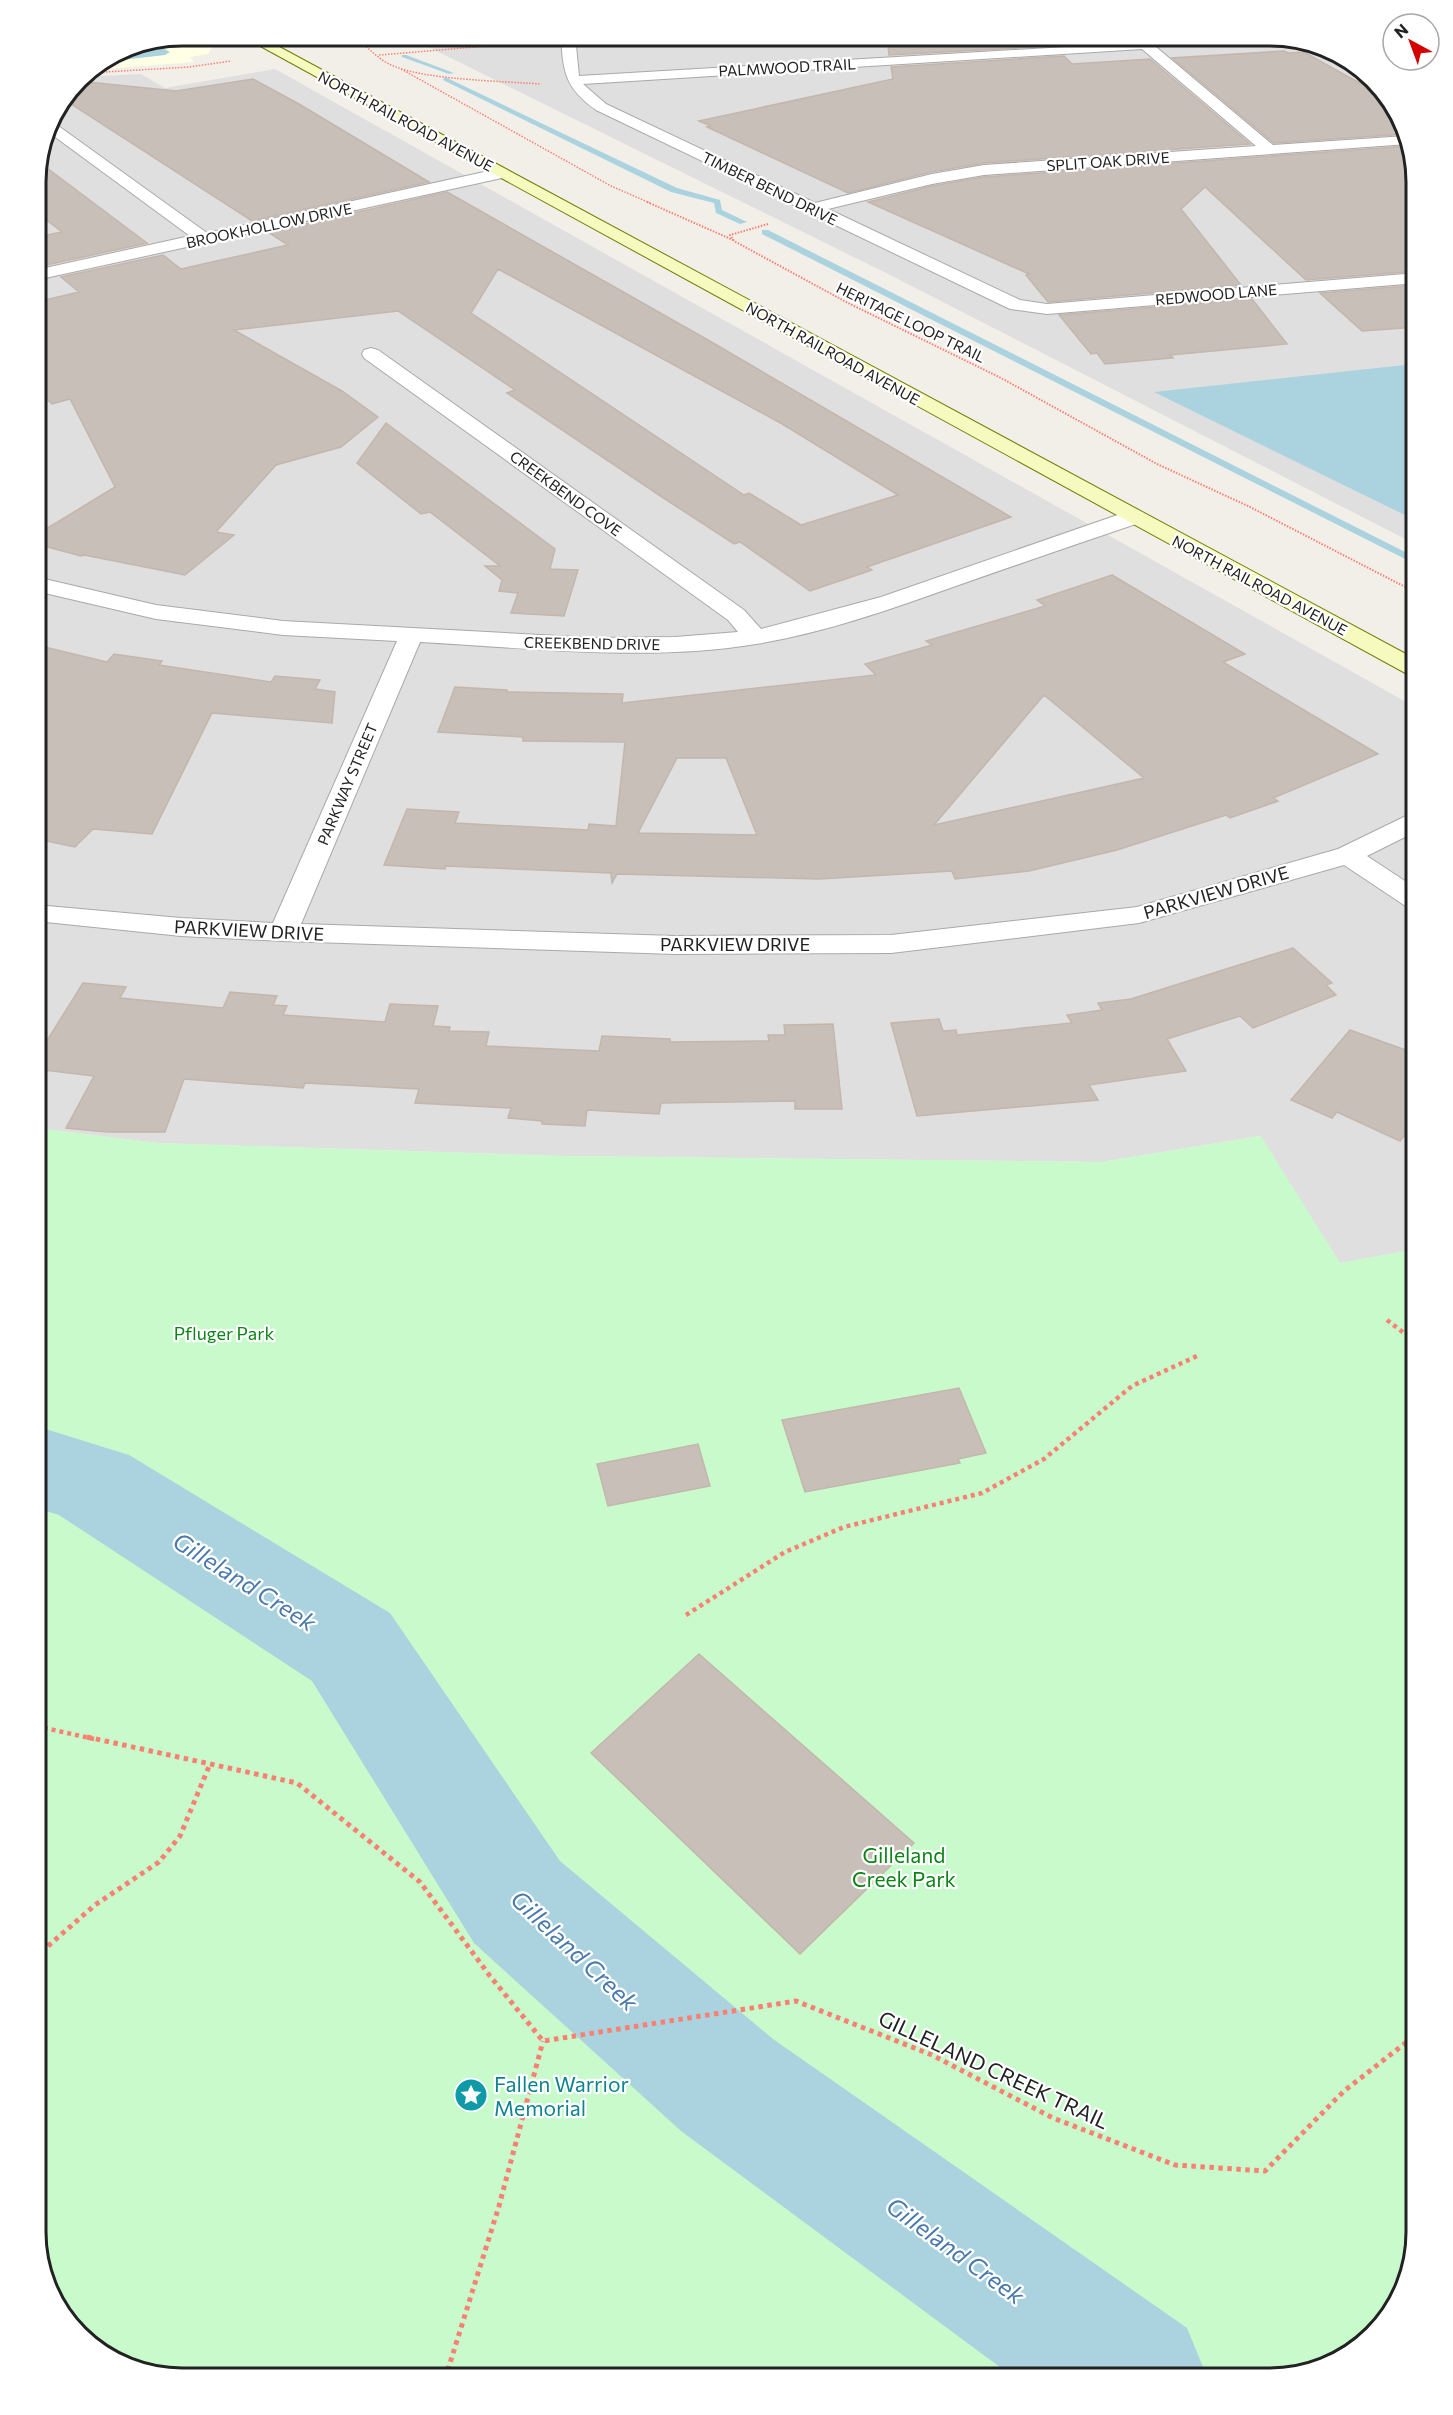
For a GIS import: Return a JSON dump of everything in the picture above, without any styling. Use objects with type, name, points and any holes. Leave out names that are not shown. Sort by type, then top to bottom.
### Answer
[{"type":"street","name":"NORTH RAILROAD AVENUE","points":[[269,47],[1406,664]]},
{"type":"street","points":[[570,47],[574,80]]},
{"type":"street","name":"PALMWOOD TRAIL","points":[[574,80],[1112,47]]},
{"type":"street","name":"PALMWOOD TRAIL","points":[[1147,47],[1270,150]]},
{"type":"street","name":"TIMBER BEND DRIVE","points":[[574,80],[583,95],[601,107],[1016,305]]},
{"type":"street","points":[[57,131],[205,239]]},
{"type":"street","name":"SPLIT OAK DRIVE","points":[[813,208],[932,179],[976,171],[1400,141]]},
{"type":"street","name":"BROOKHOLLOW DRIVE","points":[[47,273],[502,173]]},
{"type":"street","name":"REDWOOD LANE","points":[[1016,305],[1047,309],[1406,279]]},
{"type":"street","name":"CREEKBEND COVE","points":[[371,354],[736,615],[756,637]]},
{"type":"street","name":"CREEKBEND DRIVE","points":[[47,587],[156,612],[283,628],[411,637],[596,645],[675,644],[756,637],[820,622],[889,602],[1134,517]]},
{"type":"street","name":"PARKWAY STREET","points":[[283,932],[411,637]]},
{"type":"street","name":"PARKVIEW DRIVE","points":[[47,914],[181,927],[283,932],[675,945],[891,944],[1140,915],[1348,855],[1406,826]]},
{"type":"street","points":[[1348,855],[1406,894]]},
{"type":"path","name":"HERITAGE LOOP TRAIL","points":[[367,47],[387,63],[611,186],[734,241],[848,303],[1001,378],[1156,464],[1250,507],[1406,587]]},
{"type":"path","points":[[379,56],[486,47]]},
{"type":"path","points":[[104,72],[189,67],[239,59]]},
{"type":"path","points":[[401,69],[427,74],[540,84]]},
{"type":"path","points":[[538,74],[544,90]]},
{"type":"path","points":[[734,241],[730,235],[771,223]]},
{"type":"path","points":[[1387,1320],[1406,1335]]},
{"type":"path","points":[[686,1615],[785,1552],[844,1527],[982,1493],[1044,1459],[1132,1386],[1197,1356]]},
{"type":"path","points":[[46,1728],[297,1783],[420,1882],[490,1976],[543,2041],[499,2206],[448,2368]]},
{"type":"path","points":[[48,1946],[95,1905],[159,1862],[180,1836],[210,1764]]},
{"type":"path","name":"GILLELAND CREEK TRAIL","points":[[543,2041],[796,2001],[932,2055],[1053,2118],[1175,2165],[1265,2171],[1344,2091],[1406,2043]]},
{"type":"shaded area","points":[[212,47],[208,54],[190,57],[194,62],[109,69],[122,61],[156,49]]},
{"type":"shaded area","points":[[428,47],[1279,47],[1297,49],[1331,61],[1360,80],[1384,107],[1396,130],[1405,165],[1406,539],[886,273]]},
{"type":"shaded area","points":[[275,69],[1406,702],[1406,1251],[1340,1263],[1260,1136],[1101,1162],[562,1156],[157,1143],[47,1129],[48,165],[57,130],[69,107],[98,76],[141,74],[165,88]]},
{"type":"green space","name":"Gilleland Creek Park","points":[[47,1129],[157,1143],[562,1156],[1101,1162],[1261,1136],[1340,1263],[1406,1251],[1406,2232],[1402,2268],[1396,2285],[1373,2322],[1360,2335],[1346,2346],[1314,2361],[1297,2366],[1270,2368],[174,2368],[156,2366],[122,2354],[107,2346],[80,2322],[69,2308],[54,2276],[49,2259],[46,2232]]},
{"type":"water","points":[[163,48],[170,52],[165,55],[125,60],[156,49]]},
{"type":"water","points":[[1406,365],[1406,516],[1154,392]]},
{"type":"building","points":[[888,47],[1034,47],[889,55]]},
{"type":"building","points":[[1284,51],[1304,52],[1367,87],[1384,107],[1398,135],[1274,143],[1172,58]]},
{"type":"building","points":[[1064,56],[1072,64],[1150,59],[1250,144],[984,163],[931,172],[848,193],[707,127],[711,126],[699,121],[893,79],[891,67]]},
{"type":"building","points":[[253,79],[429,182],[252,221],[71,104],[91,82],[176,91]]},
{"type":"building","points":[[1402,146],[1406,182],[1406,272],[1306,280],[1205,187],[1181,209],[1241,285],[1048,302],[1026,275],[1029,274],[868,202],[932,186],[984,177]]},
{"type":"building","points":[[48,168],[147,243],[47,265],[47,235],[62,232],[47,220]]},
{"type":"building","points":[[447,192],[708,340],[1011,517],[867,567],[872,570],[810,591],[740,542],[734,544],[507,393],[515,390],[398,311],[234,330],[342,391],[378,417],[341,447],[276,465],[216,532],[234,535],[185,575],[81,556],[47,547],[47,528],[115,487],[70,399],[52,404],[47,399],[47,299],[79,292],[61,277],[163,255],[181,269],[288,245],[268,232]],"holes":[[[498,269],[784,425],[898,495],[801,525],[749,493],[744,495],[471,313]]]},
{"type":"building","points":[[1406,286],[1406,328],[1362,331],[1320,293]]},
{"type":"building","points":[[1252,299],[1287,344],[1170,355],[1173,358],[1105,364],[1097,353],[1091,354],[1059,315]]},
{"type":"building","points":[[386,423],[555,549],[550,569],[578,570],[564,616],[511,613],[518,593],[499,591],[502,580],[485,566],[500,566],[430,512],[421,514],[357,463]]},
{"type":"building","points":[[1112,575],[1245,654],[1223,662],[1378,754],[1273,798],[1278,801],[1230,818],[1226,815],[1117,850],[1029,871],[955,879],[952,871],[819,879],[617,874],[612,883],[611,873],[446,866],[445,869],[384,865],[407,809],[459,812],[455,823],[588,830],[589,824],[616,826],[625,742],[523,741],[523,737],[438,732],[455,687],[507,690],[507,692],[623,694],[622,703],[876,675],[865,664],[932,645],[926,641],[1045,606],[1037,600]],"holes":[[[1044,695],[1144,778],[934,825]],[[677,758],[726,758],[757,835],[638,833]]]},
{"type":"building","points":[[47,648],[107,662],[114,654],[162,661],[159,665],[271,682],[275,676],[320,680],[315,689],[335,692],[332,723],[212,713],[152,834],[93,829],[75,847],[47,841]]},
{"type":"building","points":[[1293,948],[1332,983],[1326,985],[1336,995],[1253,1028],[1240,1016],[1167,1039],[1186,1071],[1089,1085],[1098,1100],[917,1116],[891,1023],[939,1019],[943,1031],[956,1030],[957,1035],[1072,1023],[1067,1015],[1102,1010],[1098,1003],[1131,999]]},
{"type":"building","points":[[83,983],[126,987],[120,998],[223,1008],[230,992],[277,996],[273,1005],[287,1006],[283,1015],[385,1022],[390,1004],[438,1006],[433,1026],[450,1027],[449,1031],[489,1032],[486,1046],[599,1051],[602,1036],[670,1039],[670,1042],[769,1041],[768,1035],[785,1035],[784,1025],[833,1024],[842,1109],[795,1109],[795,1101],[661,1103],[659,1114],[587,1110],[585,1126],[542,1124],[542,1121],[508,1118],[511,1108],[415,1103],[419,1089],[305,1083],[303,1088],[184,1079],[165,1132],[107,1132],[66,1128],[94,1076],[47,1070],[47,1041]]},
{"type":"building","points":[[1350,1030],[1406,1050],[1406,1134],[1400,1141],[1337,1112],[1332,1118],[1291,1100]]},
{"type":"building","points":[[959,1388],[986,1453],[958,1459],[960,1463],[805,1492],[782,1420]]},
{"type":"building","points":[[698,1444],[710,1486],[608,1506],[597,1464]]},
{"type":"building","points":[[699,1654],[914,1843],[800,1954],[591,1753]]},
{"type":"waterway","points":[[404,56],[451,73]]},
{"type":"waterway","points":[[445,79],[674,190],[717,202],[719,211],[743,222]]},
{"type":"waterway","points":[[765,232],[1406,556]]},
{"type":"waterway","name":"Gilleland Creek","points":[[46,1470],[93,1484],[351,1647],[517,1902],[727,2085],[1121,2368]]},
{"type":"place","name":"Fallen Warrior Memorial","points":[[471,2095]]},
{"type":"park label","name":"Pfluger Park","points":[[224,1333]]}]
